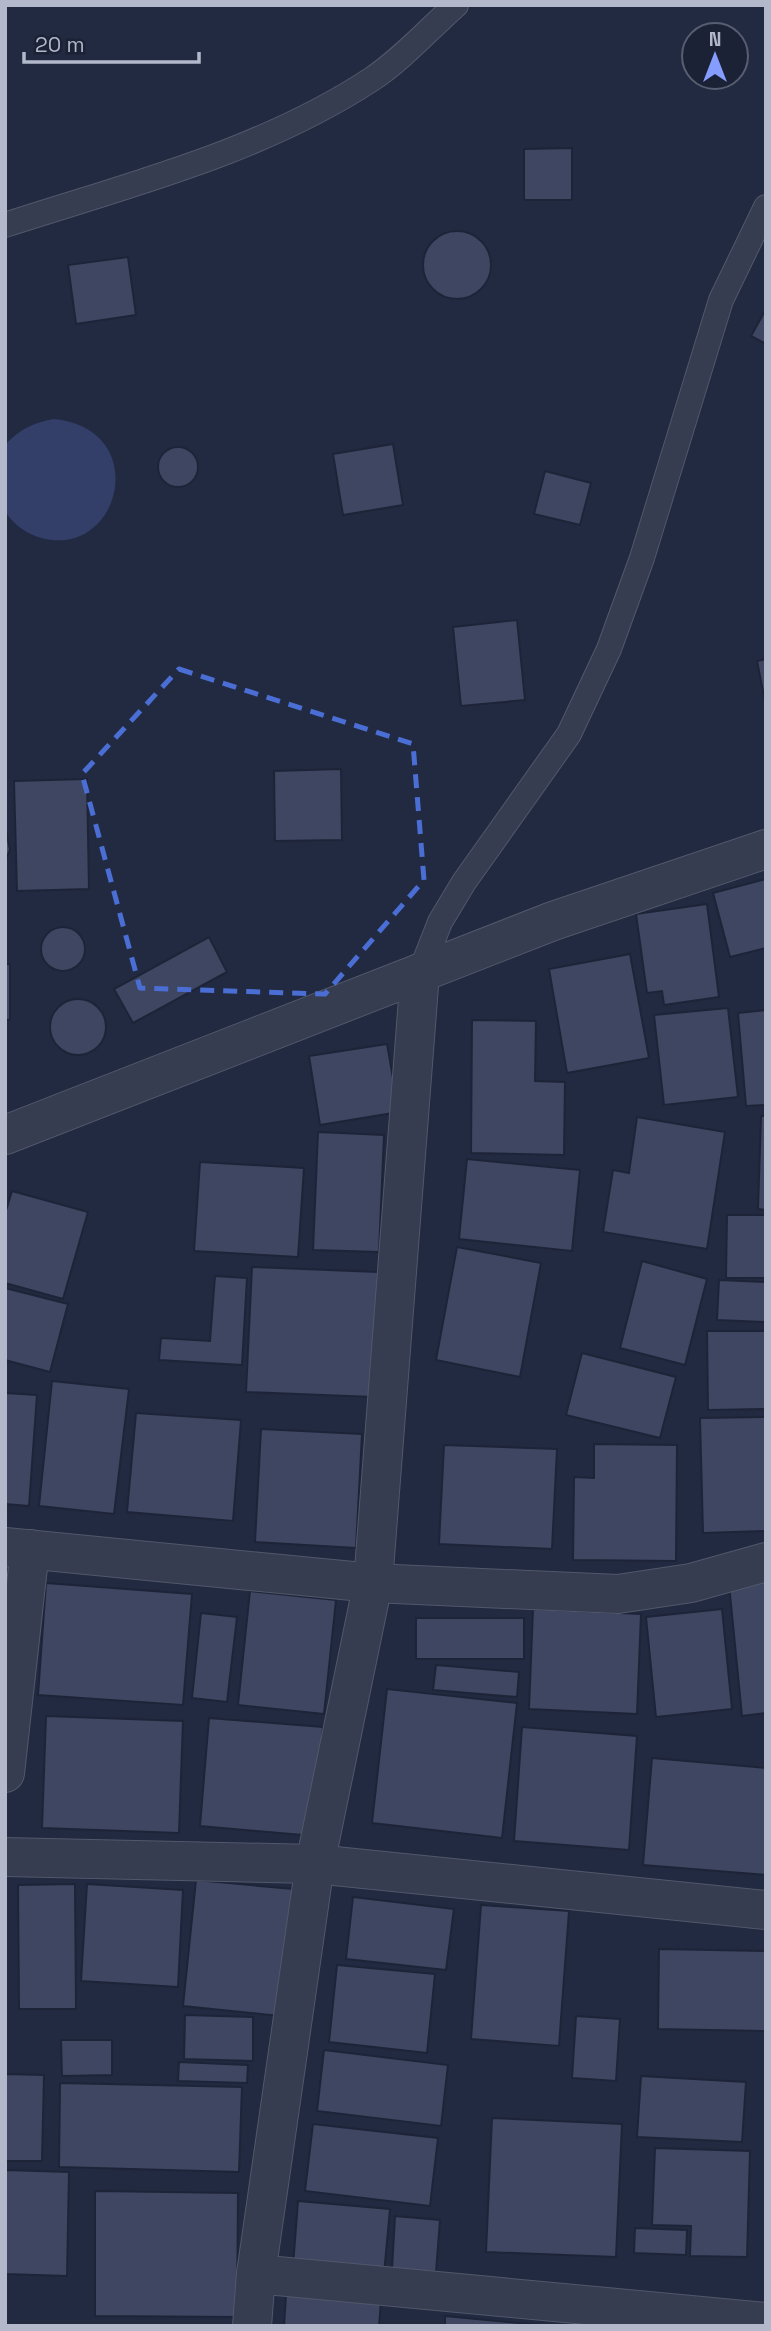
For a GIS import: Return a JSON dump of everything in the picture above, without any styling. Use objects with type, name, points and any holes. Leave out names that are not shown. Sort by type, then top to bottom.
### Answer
[{"type":"street","points":[[5,1135],[553,921],[766,849]]},
{"type":"street","points":[[252,2326],[256,2274],[315,1864],[373,1583],[420,973]]},
{"type":"street","points":[[5,1773],[18,1548],[373,1583],[618,1594],[691,1583],[766,1562]]},
{"type":"street","points":[[5,1857],[315,1864],[766,1910]]},
{"type":"street","points":[[256,2274],[766,2322]]},
{"type":"lane","points":[[5,225],[234,150],[301,122],[374,78],[456,5]]},
{"type":"lane","points":[[420,973],[440,922],[464,882],[569,734],[609,649],[642,558],[721,300],[766,207]]},
{"type":"highlighted area","points":[[179,669],[413,744],[424,880],[325,994],[140,988],[82,774]]},
{"type":"water","points":[[54,419],[85,428],[105,445],[115,468],[114,491],[105,514],[89,531],[66,540],[33,535],[15,524],[5,511],[5,445],[27,428]]},
{"type":"building","points":[[572,148],[572,200],[524,200],[524,149]]},
{"type":"building","points":[[450,231],[464,231],[476,236],[486,246],[491,265],[486,284],[476,294],[464,299],[450,299],[438,294],[428,284],[423,272],[423,258],[428,246],[438,236]]},
{"type":"building","points":[[128,257],[136,315],[76,324],[68,265]]},
{"type":"building","points":[[766,309],[766,344],[751,336]]},
{"type":"building","points":[[393,444],[403,505],[343,515],[333,454]]},
{"type":"building","points":[[178,447],[186,448],[192,453],[197,459],[197,475],[192,481],[186,486],[178,487],[170,486],[164,481],[159,475],[158,467],[159,459],[164,453],[170,448]]},
{"type":"building","points":[[545,471],[591,483],[580,525],[534,514]]},
{"type":"building","points":[[517,620],[525,700],[461,706],[453,627]]},
{"type":"building","points":[[766,659],[766,706],[757,661]]},
{"type":"building","points":[[341,769],[342,840],[275,841],[274,771]]},
{"type":"building","points":[[87,779],[89,889],[17,891],[14,781]]},
{"type":"building","points":[[5,825],[10,850],[5,861]]},
{"type":"building","points":[[766,879],[766,948],[730,957],[713,893]]},
{"type":"building","points":[[707,904],[719,997],[664,1005],[662,991],[647,993],[636,914]]},
{"type":"building","points":[[63,927],[72,928],[79,933],[84,940],[84,958],[79,965],[72,970],[63,971],[54,970],[47,965],[42,958],[41,949],[42,940],[47,933],[54,928]]},
{"type":"building","points":[[209,937],[227,972],[133,1023],[114,989]]},
{"type":"building","points":[[630,954],[649,1058],[567,1073],[549,969]]},
{"type":"building","points":[[5,964],[10,964],[10,1020],[5,1020]]},
{"type":"building","points":[[72,999],[84,999],[94,1003],[102,1011],[106,1027],[102,1043],[94,1051],[84,1055],[72,1055],[62,1051],[54,1043],[50,1033],[50,1021],[54,1011],[62,1003]]},
{"type":"building","points":[[728,1008],[738,1097],[664,1105],[654,1015]]},
{"type":"building","points":[[766,1010],[766,1105],[746,1106],[738,1013]]},
{"type":"building","points":[[472,1020],[536,1021],[535,1081],[565,1082],[564,1155],[471,1153]]},
{"type":"building","points":[[387,1044],[399,1112],[320,1125],[309,1056]]},
{"type":"building","points":[[761,1116],[766,1116],[766,1210],[758,1209]]},
{"type":"building","points":[[637,1117],[725,1132],[707,1249],[603,1232],[613,1170],[629,1173]]},
{"type":"building","points":[[318,1132],[384,1135],[379,1252],[313,1250]]},
{"type":"building","points":[[467,1159],[580,1170],[572,1251],[459,1239]]},
{"type":"building","points":[[200,1162],[304,1168],[298,1257],[194,1251]]},
{"type":"building","points":[[12,1191],[88,1212],[63,1299],[5,1283],[5,1214]]},
{"type":"building","points":[[727,1215],[766,1215],[766,1278],[726,1278]]},
{"type":"building","points":[[457,1247],[541,1263],[520,1377],[436,1360]]},
{"type":"building","points":[[642,1261],[707,1279],[685,1365],[620,1348]]},
{"type":"building","points":[[252,1267],[378,1272],[373,1397],[246,1392]]},
{"type":"building","points":[[215,1276],[247,1278],[242,1365],[159,1360],[161,1338],[210,1341]]},
{"type":"building","points":[[719,1280],[766,1282],[766,1322],[717,1320]]},
{"type":"building","points":[[5,1288],[68,1304],[50,1372],[5,1360]]},
{"type":"building","points":[[707,1331],[766,1331],[766,1409],[708,1410]]},
{"type":"building","points":[[582,1353],[676,1377],[660,1438],[566,1415]]},
{"type":"building","points":[[52,1381],[129,1389],[114,1514],[39,1506]]},
{"type":"building","points":[[5,1393],[37,1395],[29,1506],[5,1504]]},
{"type":"building","points":[[136,1413],[241,1420],[233,1521],[127,1512]]},
{"type":"building","points":[[766,1417],[766,1531],[703,1533],[700,1418]]},
{"type":"building","points":[[261,1429],[362,1434],[356,1548],[255,1542]]},
{"type":"building","points":[[594,1444],[677,1445],[676,1561],[573,1560],[574,1477],[594,1478]]},
{"type":"building","points":[[444,1445],[557,1449],[552,1549],[439,1544]]},
{"type":"building","points":[[766,1581],[766,1713],[742,1716],[729,1584]]},
{"type":"building","points":[[46,1583],[192,1594],[183,1705],[38,1695]]},
{"type":"building","points":[[250,1591],[336,1600],[324,1714],[238,1705]]},
{"type":"building","points":[[533,1609],[641,1614],[637,1714],[529,1709]]},
{"type":"building","points":[[722,1609],[732,1709],[656,1717],[646,1617]]},
{"type":"building","points":[[201,1613],[237,1617],[227,1702],[192,1698]]},
{"type":"building","points":[[416,1618],[524,1618],[524,1659],[416,1659]]},
{"type":"building","points":[[436,1665],[519,1672],[517,1697],[433,1690]]},
{"type":"building","points":[[387,1689],[517,1703],[502,1838],[372,1823]]},
{"type":"building","points":[[46,1716],[183,1721],[179,1833],[42,1828]]},
{"type":"building","points":[[209,1718],[323,1727],[314,1836],[200,1826]]},
{"type":"building","points":[[522,1727],[637,1736],[629,1850],[514,1841]]},
{"type":"building","points":[[652,1758],[766,1768],[766,1875],[643,1865]]},
{"type":"building","points":[[196,1880],[293,1889],[280,2016],[183,2006]]},
{"type":"building","points":[[75,1884],[76,2009],[19,2009],[18,1885]]},
{"type":"building","points":[[87,1884],[183,1890],[178,1987],[81,1981]]},
{"type":"building","points":[[353,1897],[454,1909],[446,1970],[346,1959]]},
{"type":"building","points":[[481,1905],[569,1911],[559,2046],[471,2039]]},
{"type":"building","points":[[659,1949],[766,1951],[766,2031],[658,2029]]},
{"type":"building","points":[[337,1965],[435,1974],[427,2053],[329,2042]]},
{"type":"building","points":[[185,2015],[253,2017],[253,2061],[184,2059]]},
{"type":"building","points":[[576,2016],[620,2019],[616,2081],[572,2078]]},
{"type":"building","points":[[61,2040],[112,2040],[112,2075],[62,2076]]},
{"type":"building","points":[[324,2050],[448,2065],[441,2126],[317,2111]]},
{"type":"building","points":[[179,2062],[248,2065],[247,2083],[178,2081]]},
{"type":"building","points":[[5,2074],[44,2075],[42,2161],[5,2161]]},
{"type":"building","points":[[641,2076],[746,2082],[742,2142],[637,2137]]},
{"type":"building","points":[[60,2083],[242,2087],[239,2172],[59,2167]]},
{"type":"building","points":[[492,2118],[622,2124],[616,2257],[486,2252]]},
{"type":"building","points":[[313,2124],[438,2138],[430,2206],[305,2191]]},
{"type":"building","points":[[655,2148],[750,2151],[747,2257],[690,2256],[691,2226],[652,2225]]},
{"type":"building","points":[[5,2170],[69,2172],[67,2276],[5,2274]]},
{"type":"building","points":[[95,2191],[238,2193],[237,2317],[95,2316]]},
{"type":"building","points":[[298,2201],[390,2209],[384,2274],[293,2266]]},
{"type":"building","points":[[395,2216],[440,2220],[436,2272],[392,2269]]},
{"type":"building","points":[[635,2228],[687,2230],[686,2255],[634,2253]]},
{"type":"building","points":[[286,2295],[381,2301],[379,2326],[284,2326]]},
{"type":"building","points":[[445,2316],[551,2326],[445,2326]]}]
